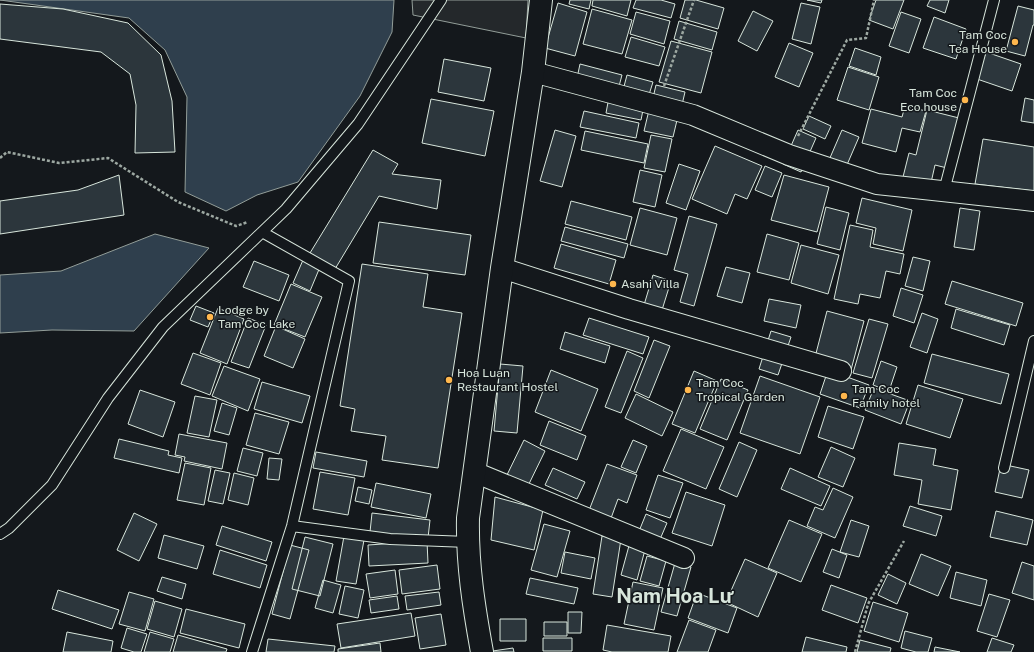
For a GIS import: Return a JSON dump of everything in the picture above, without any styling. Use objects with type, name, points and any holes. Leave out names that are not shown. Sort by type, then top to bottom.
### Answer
[{"type":"main road","points":[[482,652],[474,608],[468,542],[468,518],[502,268],[533,72],[539,1]]},
{"type":"street","points":[[533,72],[693,115],[789,154],[877,184],[1034,202]]},
{"type":"street","points":[[502,268],[637,311],[841,371]]},
{"type":"street","points":[[474,472],[684,558]]},
{"type":"lane","points":[[0,534],[9,528],[52,485],[108,398],[163,327],[286,208],[358,124],[441,0]]},
{"type":"lane","points":[[944,191],[994,0]]},
{"type":"lane","points":[[252,652],[292,526],[349,281],[262,232]]},
{"type":"lane","points":[[1004,468],[1034,341]]},
{"type":"lane","points":[[292,526],[390,539],[468,542]]},
{"type":"path","points":[[658,106],[694,0]]},
{"type":"path","points":[[789,154],[847,40],[866,38],[874,0]]},
{"type":"path","points":[[0,158],[7,152],[59,163],[108,158],[178,202],[236,226]]},
{"type":"path","points":[[855,652],[868,604],[904,541]]},
{"type":"shaded area","points":[[412,0],[528,0],[526,38],[413,15]]},
{"type":"water","points":[[0,0],[394,0],[392,32],[360,96],[298,182],[257,195],[226,211],[185,192],[187,97],[165,50],[129,18]]},
{"type":"water","points":[[155,234],[209,248],[134,331],[52,330],[0,333],[0,275],[61,271]]},
{"type":"building","points":[[570,0],[591,0],[589,9],[569,4]]},
{"type":"building","points":[[593,0],[631,0],[627,16],[592,6]]},
{"type":"building","points":[[636,0],[661,0],[675,4],[671,18],[633,8]]},
{"type":"building","points":[[685,0],[696,0],[724,8],[718,29],[680,18]]},
{"type":"building","points":[[807,0],[822,0],[821,3]]},
{"type":"building","points":[[876,0],[904,0],[893,29],[869,20]]},
{"type":"building","points":[[930,0],[949,0],[945,13],[927,6]]},
{"type":"building","points":[[558,3],[587,12],[575,56],[545,48]]},
{"type":"building","points":[[801,3],[820,7],[811,44],[792,39]]},
{"type":"building","points":[[0,4],[63,9],[128,23],[161,55],[172,101],[175,152],[135,153],[136,105],[130,74],[101,52],[0,39]]},
{"type":"building","points":[[1018,6],[1034,10],[1034,25],[1025,56],[1006,51]]},
{"type":"building","points":[[592,9],[632,20],[622,54],[583,44]]},
{"type":"building","points":[[753,11],[773,21],[757,51],[738,41]]},
{"type":"building","points":[[636,12],[670,21],[664,44],[630,34]]},
{"type":"building","points":[[901,12],[921,19],[909,53],[889,46]]},
{"type":"building","points":[[934,17],[966,29],[956,59],[923,48]]},
{"type":"building","points":[[679,21],[717,32],[712,50],[674,39]]},
{"type":"building","points":[[631,37],[665,47],[659,66],[625,57]]},
{"type":"building","points":[[671,41],[712,52],[701,93],[659,82]]},
{"type":"building","points":[[789,43],[813,53],[799,87],[775,77]]},
{"type":"building","points":[[855,48],[881,57],[876,75],[849,66]]},
{"type":"building","points":[[986,52],[1021,64],[1012,91],[977,79]]},
{"type":"building","points":[[444,59],[491,68],[484,101],[438,92]]},
{"type":"building","points":[[580,64],[622,75],[618,90],[577,78]]},
{"type":"building","points":[[848,67],[879,77],[869,110],[837,100]]},
{"type":"building","points":[[627,75],[653,82],[647,101],[622,94]]},
{"type":"building","points":[[656,85],[685,92],[681,109],[652,102]]},
{"type":"building","points":[[609,97],[644,105],[641,120],[606,113]]},
{"type":"building","points":[[1025,98],[1034,100],[1034,123],[1021,121]]},
{"type":"building","points":[[431,99],[494,111],[485,156],[422,143]]},
{"type":"building","points":[[905,106],[926,111],[920,132],[902,128],[896,152],[862,143],[871,109],[902,117]]},
{"type":"building","points":[[649,110],[678,116],[673,137],[644,131]]},
{"type":"building","points":[[927,110],[963,119],[951,169],[935,165],[928,196],[900,189],[909,153],[916,155]]},
{"type":"building","points":[[584,111],[639,123],[636,138],[580,127]]},
{"type":"building","points":[[809,116],[831,126],[825,139],[803,129]]},
{"type":"building","points":[[555,130],[576,136],[562,187],[540,181]]},
{"type":"building","points":[[798,130],[816,138],[801,172],[783,164]]},
{"type":"building","points":[[842,130],[859,137],[843,174],[826,167]]},
{"type":"building","points":[[585,131],[648,144],[644,163],[581,150]]},
{"type":"building","points":[[651,135],[672,139],[665,172],[644,168]]},
{"type":"building","points":[[983,139],[1034,147],[1034,191],[975,184]]},
{"type":"building","points":[[715,146],[762,166],[747,199],[735,194],[727,214],[692,199]]},
{"type":"building","points":[[373,150],[398,164],[392,174],[441,180],[437,209],[379,196],[335,269],[310,253]]},
{"type":"building","points":[[679,164],[700,171],[686,210],[666,203]]},
{"type":"building","points":[[765,166],[782,173],[772,197],[755,190]]},
{"type":"building","points":[[640,170],[662,175],[655,207],[633,202]]},
{"type":"building","points":[[119,175],[124,215],[0,234],[0,201],[78,190]]},
{"type":"building","points":[[784,175],[829,187],[817,232],[771,220]]},
{"type":"building","points":[[862,198],[912,210],[903,251],[873,244],[876,228],[856,223]]},
{"type":"building","points":[[571,201],[632,217],[626,240],[565,224]]},
{"type":"building","points":[[826,207],[849,213],[840,250],[817,244]]},
{"type":"building","points":[[640,208],[677,218],[667,255],[630,245]]},
{"type":"building","points":[[960,208],[980,211],[974,250],[954,247]]},
{"type":"building","points":[[689,216],[717,224],[694,306],[680,302],[688,274],[674,270]]},
{"type":"building","points":[[379,222],[471,235],[465,275],[373,263]]},
{"type":"building","points":[[850,225],[873,230],[870,247],[904,254],[900,274],[886,271],[880,298],[860,294],[858,304],[834,299]]},
{"type":"building","points":[[565,227],[628,244],[624,258],[561,241]]},
{"type":"building","points":[[767,234],[799,243],[789,280],[757,272]]},
{"type":"building","points":[[561,244],[616,260],[609,284],[554,268]]},
{"type":"building","points":[[801,245],[839,255],[828,294],[791,283]]},
{"type":"building","points":[[913,257],[930,261],[923,291],[905,286]]},
{"type":"building","points":[[303,260],[320,267],[310,291],[293,283]]},
{"type":"building","points":[[254,261],[289,275],[279,301],[243,287]]},
{"type":"building","points":[[362,264],[428,274],[423,307],[462,313],[438,468],[382,460],[386,436],[351,431],[355,409],[340,406]]},
{"type":"building","points":[[726,267],[750,273],[742,303],[717,296]]},
{"type":"building","points":[[653,275],[671,281],[662,310],[644,305]]},
{"type":"building","points":[[952,281],[1023,303],[1016,326],[945,304]]},
{"type":"building","points":[[291,284],[322,297],[305,337],[274,325]]},
{"type":"building","points":[[901,288],[923,295],[914,323],[893,316]]},
{"type":"building","points":[[769,299],[801,305],[796,328],[764,321]]},
{"type":"building","points":[[196,306],[214,313],[208,327],[190,320]]},
{"type":"building","points":[[218,308],[244,319],[227,364],[200,353]]},
{"type":"building","points":[[956,309],[1010,325],[1004,345],[951,328]]},
{"type":"building","points":[[827,311],[864,321],[851,370],[814,361]]},
{"type":"building","points":[[922,313],[938,319],[927,353],[910,347]]},
{"type":"building","points":[[248,318],[266,325],[249,368],[231,362]]},
{"type":"building","points":[[589,318],[649,337],[643,354],[583,335]]},
{"type":"building","points":[[869,319],[888,324],[872,378],[853,373]]},
{"type":"building","points":[[276,326],[305,339],[293,368],[264,356]]},
{"type":"building","points":[[771,331],[791,337],[778,375],[759,369]]},
{"type":"building","points":[[565,332],[610,346],[605,363],[560,349]]},
{"type":"building","points":[[654,340],[670,346],[649,398],[634,391]]},
{"type":"building","points":[[627,351],[643,358],[621,413],[605,407]]},
{"type":"building","points":[[193,353],[221,363],[210,395],[181,384]]},
{"type":"building","points":[[932,354],[1009,374],[1001,404],[924,383]]},
{"type":"building","points":[[881,361],[897,367],[889,391],[873,385]]},
{"type":"building","points":[[500,364],[523,366],[517,433],[494,431]]},
{"type":"building","points":[[224,366],[260,379],[248,411],[212,396]]},
{"type":"building","points":[[551,370],[598,389],[581,431],[535,412]]},
{"type":"building","points":[[828,370],[869,385],[860,408],[820,394]]},
{"type":"building","points":[[694,371],[717,381],[695,433],[672,424]]},
{"type":"building","points":[[760,376],[820,397],[800,454],[740,433]]},
{"type":"building","points":[[721,379],[748,390],[727,440],[700,429]]},
{"type":"building","points":[[262,382],[310,396],[302,423],[254,409]]},
{"type":"building","points":[[918,385],[963,399],[950,438],[906,424]]},
{"type":"building","points":[[874,388],[910,401],[901,424],[865,410]]},
{"type":"building","points":[[140,390],[175,402],[163,437],[128,424]]},
{"type":"building","points":[[636,394],[673,412],[662,436],[625,418]]},
{"type":"building","points":[[195,396],[217,400],[209,437],[187,433]]},
{"type":"building","points":[[222,403],[237,408],[229,435],[214,431]]},
{"type":"building","points":[[828,406],[864,417],[853,449],[818,437]]},
{"type":"building","points":[[255,413],[289,422],[279,454],[246,445]]},
{"type":"building","points":[[549,421],[586,436],[577,460],[540,445]]},
{"type":"building","points":[[681,429],[724,447],[706,489],[663,471]]},
{"type":"building","points":[[179,434],[227,443],[222,469],[184,461],[185,457],[175,455]]},
{"type":"building","points":[[119,439],[169,451],[168,455],[182,458],[179,473],[114,458]]},
{"type":"building","points":[[524,440],[545,451],[526,490],[505,479]]},
{"type":"building","points":[[633,440],[647,446],[636,473],[621,467]]},
{"type":"building","points":[[739,442],[757,450],[737,497],[719,489]]},
{"type":"building","points":[[899,443],[936,449],[933,465],[958,470],[951,510],[918,504],[922,480],[894,475]]},
{"type":"building","points":[[831,447],[855,458],[843,487],[818,477]]},
{"type":"building","points":[[243,448],[263,453],[257,476],[237,471]]},
{"type":"building","points":[[316,452],[367,461],[364,477],[313,468]]},
{"type":"building","points":[[269,458],[282,459],[279,480],[267,479]]},
{"type":"building","points":[[185,463],[211,468],[204,505],[177,500]]},
{"type":"building","points":[[607,464],[637,475],[627,503],[618,499],[610,521],[588,513]]},
{"type":"building","points":[[1001,464],[1029,470],[1022,498],[995,492]]},
{"type":"building","points":[[553,468],[585,482],[577,499],[545,485]]},
{"type":"building","points":[[790,468],[830,486],[821,506],[781,489]]},
{"type":"building","points":[[215,470],[230,473],[223,504],[208,501]]},
{"type":"building","points":[[320,472],[355,478],[348,515],[313,509]]},
{"type":"building","points":[[234,473],[254,478],[248,505],[228,500]]},
{"type":"building","points":[[658,475],[683,483],[670,518],[646,510]]},
{"type":"building","points":[[376,483],[431,494],[426,518],[371,507]]},
{"type":"building","points":[[358,487],[372,490],[369,504],[355,501]]},
{"type":"building","points":[[833,488],[853,497],[835,538],[807,526],[815,507],[823,510]]},
{"type":"building","points":[[686,492],[725,505],[712,546],[672,533]]},
{"type":"building","points":[[495,497],[543,510],[534,550],[491,540]]},
{"type":"building","points":[[910,506],[942,516],[936,536],[903,526]]},
{"type":"building","points":[[996,511],[1033,520],[1027,545],[990,537]]},
{"type":"building","points":[[134,513],[157,524],[139,561],[117,550]]},
{"type":"building","points":[[372,513],[430,520],[428,538],[370,532]]},
{"type":"building","points":[[646,514],[667,523],[658,544],[637,536]]},
{"type":"building","points":[[789,520],[822,534],[801,582],[768,568]]},
{"type":"building","points":[[851,520],[869,526],[859,557],[840,552]]},
{"type":"building","points":[[544,524],[570,531],[557,577],[531,570]]},
{"type":"building","points":[[222,526],[272,542],[266,561],[216,545]]},
{"type":"building","points":[[164,535],[204,546],[197,569],[158,558]]},
{"type":"building","points":[[344,536],[364,540],[356,584],[336,581]]},
{"type":"building","points":[[602,536],[621,539],[612,597],[593,594]]},
{"type":"building","points":[[305,537],[333,544],[320,596],[292,589]]},
{"type":"building","points":[[427,541],[428,563],[369,566],[368,545]]},
{"type":"building","points":[[630,542],[646,546],[637,580],[621,575]]},
{"type":"building","points":[[290,545],[309,550],[290,619],[272,614]]},
{"type":"building","points":[[832,549],[847,555],[839,578],[823,572]]},
{"type":"building","points":[[220,550],[267,565],[260,588],[213,574]]},
{"type":"building","points":[[565,552],[595,558],[591,579],[561,573]]},
{"type":"building","points":[[921,554],[951,566],[938,596],[909,584]]},
{"type":"building","points":[[647,556],[666,561],[659,586],[640,581]]},
{"type":"building","points":[[745,559],[777,573],[758,617],[726,602]]},
{"type":"building","points":[[1022,562],[1034,566],[1034,600],[1012,593]]},
{"type":"building","points":[[675,563],[691,567],[677,616],[661,612]]},
{"type":"building","points":[[437,565],[440,589],[402,594],[399,570]]},
{"type":"building","points":[[395,570],[398,594],[370,598],[366,574]]},
{"type":"building","points":[[956,572],[987,580],[981,606],[950,598]]},
{"type":"building","points":[[888,574],[906,583],[897,604],[878,595]]},
{"type":"building","points":[[162,577],[186,584],[182,599],[157,591]]},
{"type":"building","points":[[530,578],[578,588],[574,604],[526,594]]},
{"type":"building","points":[[323,580],[341,585],[333,613],[315,608]]},
{"type":"building","points":[[633,582],[663,588],[654,630],[624,624]]},
{"type":"building","points":[[831,585],[867,598],[858,623],[822,610]]},
{"type":"building","points":[[345,586],[364,590],[358,618],[339,614]]},
{"type":"building","points":[[58,590],[119,610],[112,629],[52,609]]},
{"type":"building","points":[[129,592],[154,599],[145,631],[119,624]]},
{"type":"building","points":[[439,592],[441,605],[407,610],[405,596]]},
{"type":"building","points":[[697,593],[737,608],[728,633],[688,618]]},
{"type":"building","points":[[989,594],[1010,600],[997,637],[977,631]]},
{"type":"building","points":[[397,596],[399,609],[371,613],[369,600]]},
{"type":"building","points":[[155,601],[182,609],[174,637],[147,629]]},
{"type":"building","points":[[873,602],[908,613],[899,642],[864,631]]},
{"type":"building","points":[[186,609],[245,624],[239,648],[180,633]]},
{"type":"building","points":[[568,612],[582,612],[581,633],[568,633]]},
{"type":"building","points":[[411,613],[415,636],[341,648],[337,624]]},
{"type":"building","points":[[441,614],[446,645],[420,649],[415,618]]},
{"type":"building","points":[[500,619],[526,619],[526,641],[500,641]]},
{"type":"building","points":[[689,620],[716,630],[708,652],[677,652]]},
{"type":"building","points":[[544,622],[567,622],[567,636],[544,636]]},
{"type":"building","points":[[607,625],[671,636],[668,652],[612,652],[603,650]]},
{"type":"building","points":[[127,628],[147,634],[141,652],[134,652],[121,648]]},
{"type":"building","points":[[905,631],[932,638],[928,652],[916,652],[901,648]]},
{"type":"building","points":[[67,632],[113,641],[111,652],[63,652]]},
{"type":"building","points":[[150,632],[174,639],[170,652],[144,652]]},
{"type":"building","points":[[178,635],[227,649],[226,652],[173,652]]},
{"type":"building","points":[[806,637],[847,647],[846,652],[802,652]]},
{"type":"building","points":[[543,638],[572,638],[572,651],[543,651]]},
{"type":"building","points":[[992,638],[1014,645],[1011,652],[987,652]]},
{"type":"building","points":[[268,639],[335,646],[334,652],[266,652]]},
{"type":"building","points":[[860,640],[891,648],[890,652],[857,652]]},
{"type":"building","points":[[380,643],[381,652],[338,652],[338,649]]},
{"type":"building","points":[[935,647],[960,652],[934,652]]},
{"type":"building","points":[[513,648],[514,652],[486,652]]},
{"type":"place","name":"Tam Coc Tea House","points":[[1015,42]]},
{"type":"place","name":"Tam Coc Eco house","points":[[965,100]]},
{"type":"place","name":"Asahi Villa","points":[[613,284]]},
{"type":"place","name":"Lodge by Tam Coc Lake","points":[[210,317]]},
{"type":"place","name":"Hoa Luan Restaurant Hostel","points":[[449,380]]},
{"type":"place","name":"Tam Coc Tropical Garden","points":[[688,390]]},
{"type":"place","name":"Tam Coc Family hotel","points":[[844,396]]},
{"type":"district","name":"Nam Hoa Lư","points":[[675,596]]}]
